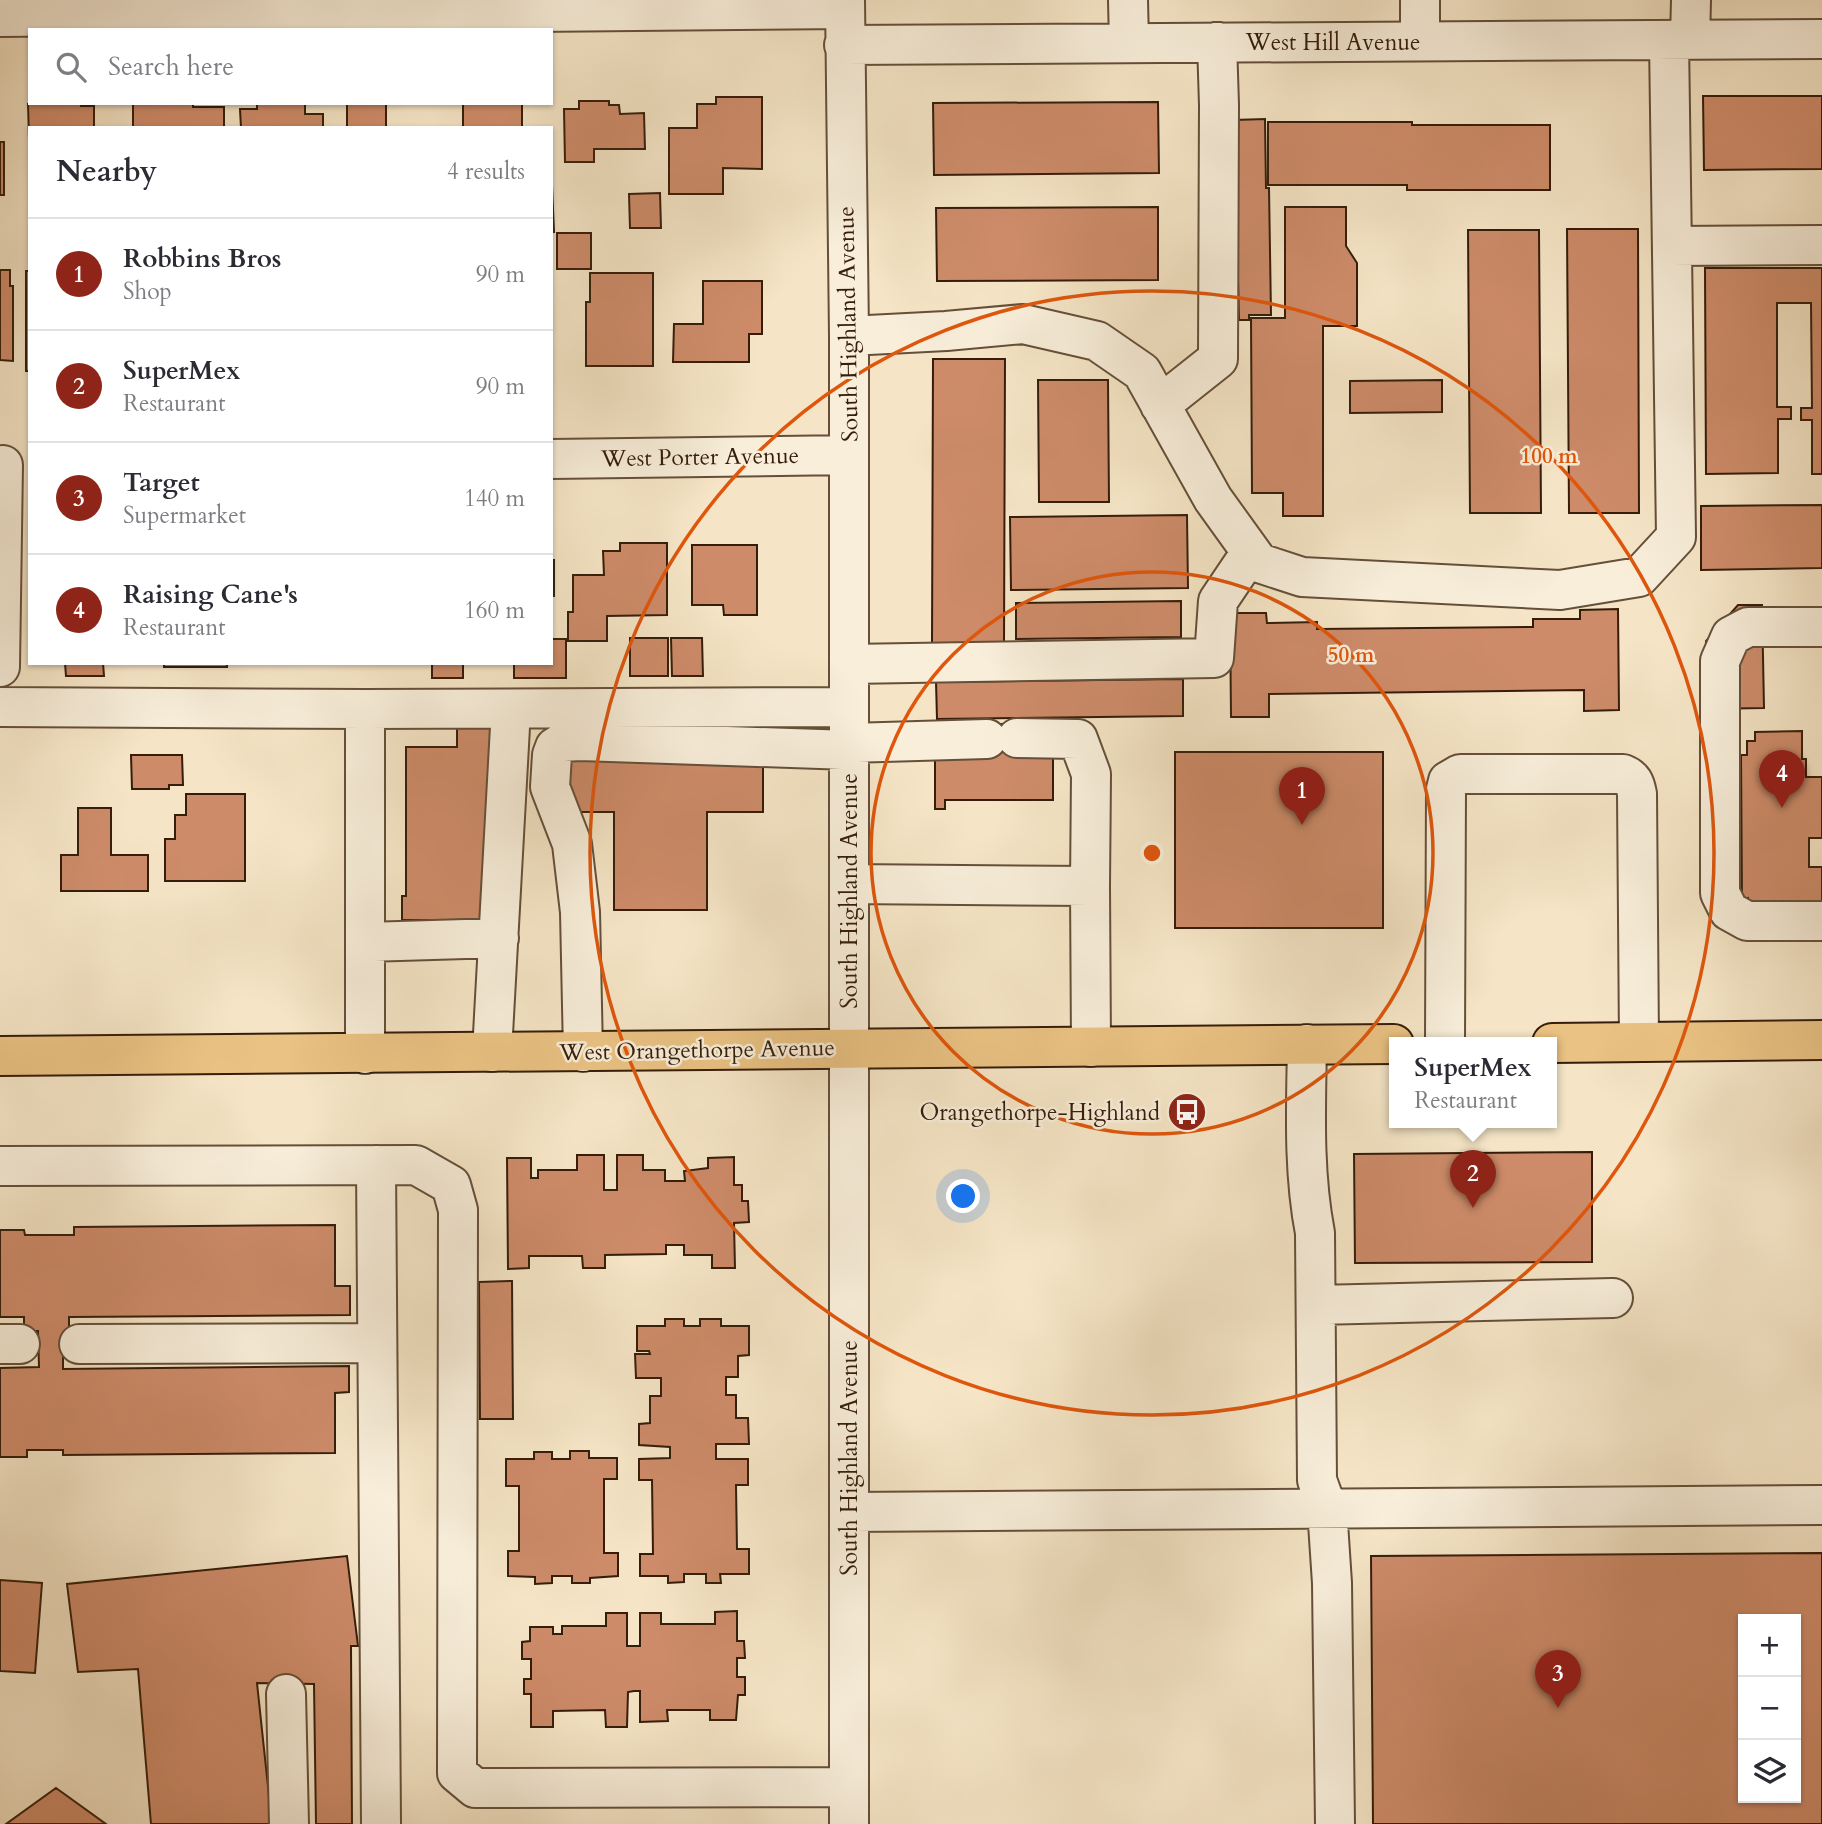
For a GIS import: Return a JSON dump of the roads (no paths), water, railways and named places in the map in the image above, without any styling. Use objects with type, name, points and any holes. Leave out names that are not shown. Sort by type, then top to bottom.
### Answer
[{"type":"main road","points":[[1557,1043],[1822,1040]]},
{"type":"main road","name":"West Orangethorpe Avenue","points":[[0,1056],[1389,1044]]},
{"type":"street","points":[[1128,0],[1129,43]]},
{"type":"street","points":[[1420,0],[1420,41]]},
{"type":"street","points":[[849,336],[1023,324],[1097,341],[1142,372],[1213,499],[1259,563],[1301,577],[1560,590],[1639,577],[1676,537],[1672,246],[1680,40],[1690,0]]},
{"type":"street","name":"West Hill Avenue","points":[[0,17],[844,18],[1129,43],[1822,39]]},
{"type":"street","name":"South Highland Avenue","points":[[844,18],[849,336],[849,1824]]},
{"type":"street","points":[[1160,405],[1218,359],[1217,43]]},
{"type":"street","points":[[1672,246],[1822,245]]},
{"type":"street","name":"West Porter Avenue","points":[[553,458],[849,455]]},
{"type":"street","points":[[0,667],[11,465]]},
{"type":"street","points":[[849,664],[1214,658],[1218,601],[1251,551]]},
{"type":"street","points":[[1822,627],[1748,627],[1731,636],[1720,661],[1720,893],[1729,911],[1747,921],[1822,921]]},
{"type":"street","points":[[0,707],[510,709],[849,734],[1078,739],[1091,774],[1091,1047]]},
{"type":"street","points":[[365,709],[365,1054]]},
{"type":"street","points":[[492,1052],[510,709]]},
{"type":"street","points":[[583,1052],[580,912],[572,844],[550,787],[555,747],[563,742],[849,734]]},
{"type":"street","points":[[1445,1037],[1448,781],[1460,774],[1623,774],[1630,777],[1636,785],[1637,793],[1639,1042]]},
{"type":"street","points":[[849,884],[1090,887]]},
{"type":"street","points":[[366,942],[499,938]]},
{"type":"street","points":[[1307,1044],[1306,1130],[1310,1207],[1315,1233],[1317,1480],[1327,1508],[1332,1583],[1335,1824]]},
{"type":"street","points":[[376,1165],[381,1824]]},
{"type":"street","points":[[0,1167],[416,1165],[451,1185],[458,1210],[457,1773],[475,1788],[849,1787]]},
{"type":"street","points":[[1316,1305],[1613,1298]]},
{"type":"street","points":[[79,1344],[377,1343]]},
{"type":"street","points":[[849,1512],[1822,1504]]},
{"type":"street","points":[[286,1694],[289,1824]]},
{"type":"place","name":"Raising Cane's","points":[[1782,808]]},
{"type":"place","name":"Robbins Bros","points":[[1302,825]]},
{"type":"place","name":"Orangethorpe-Highland","points":[[1187,1112]]},
{"type":"place","name":"SuperMex","points":[[1473,1208]]},
{"type":"place","name":"Target","points":[[1558,1708]]}]
